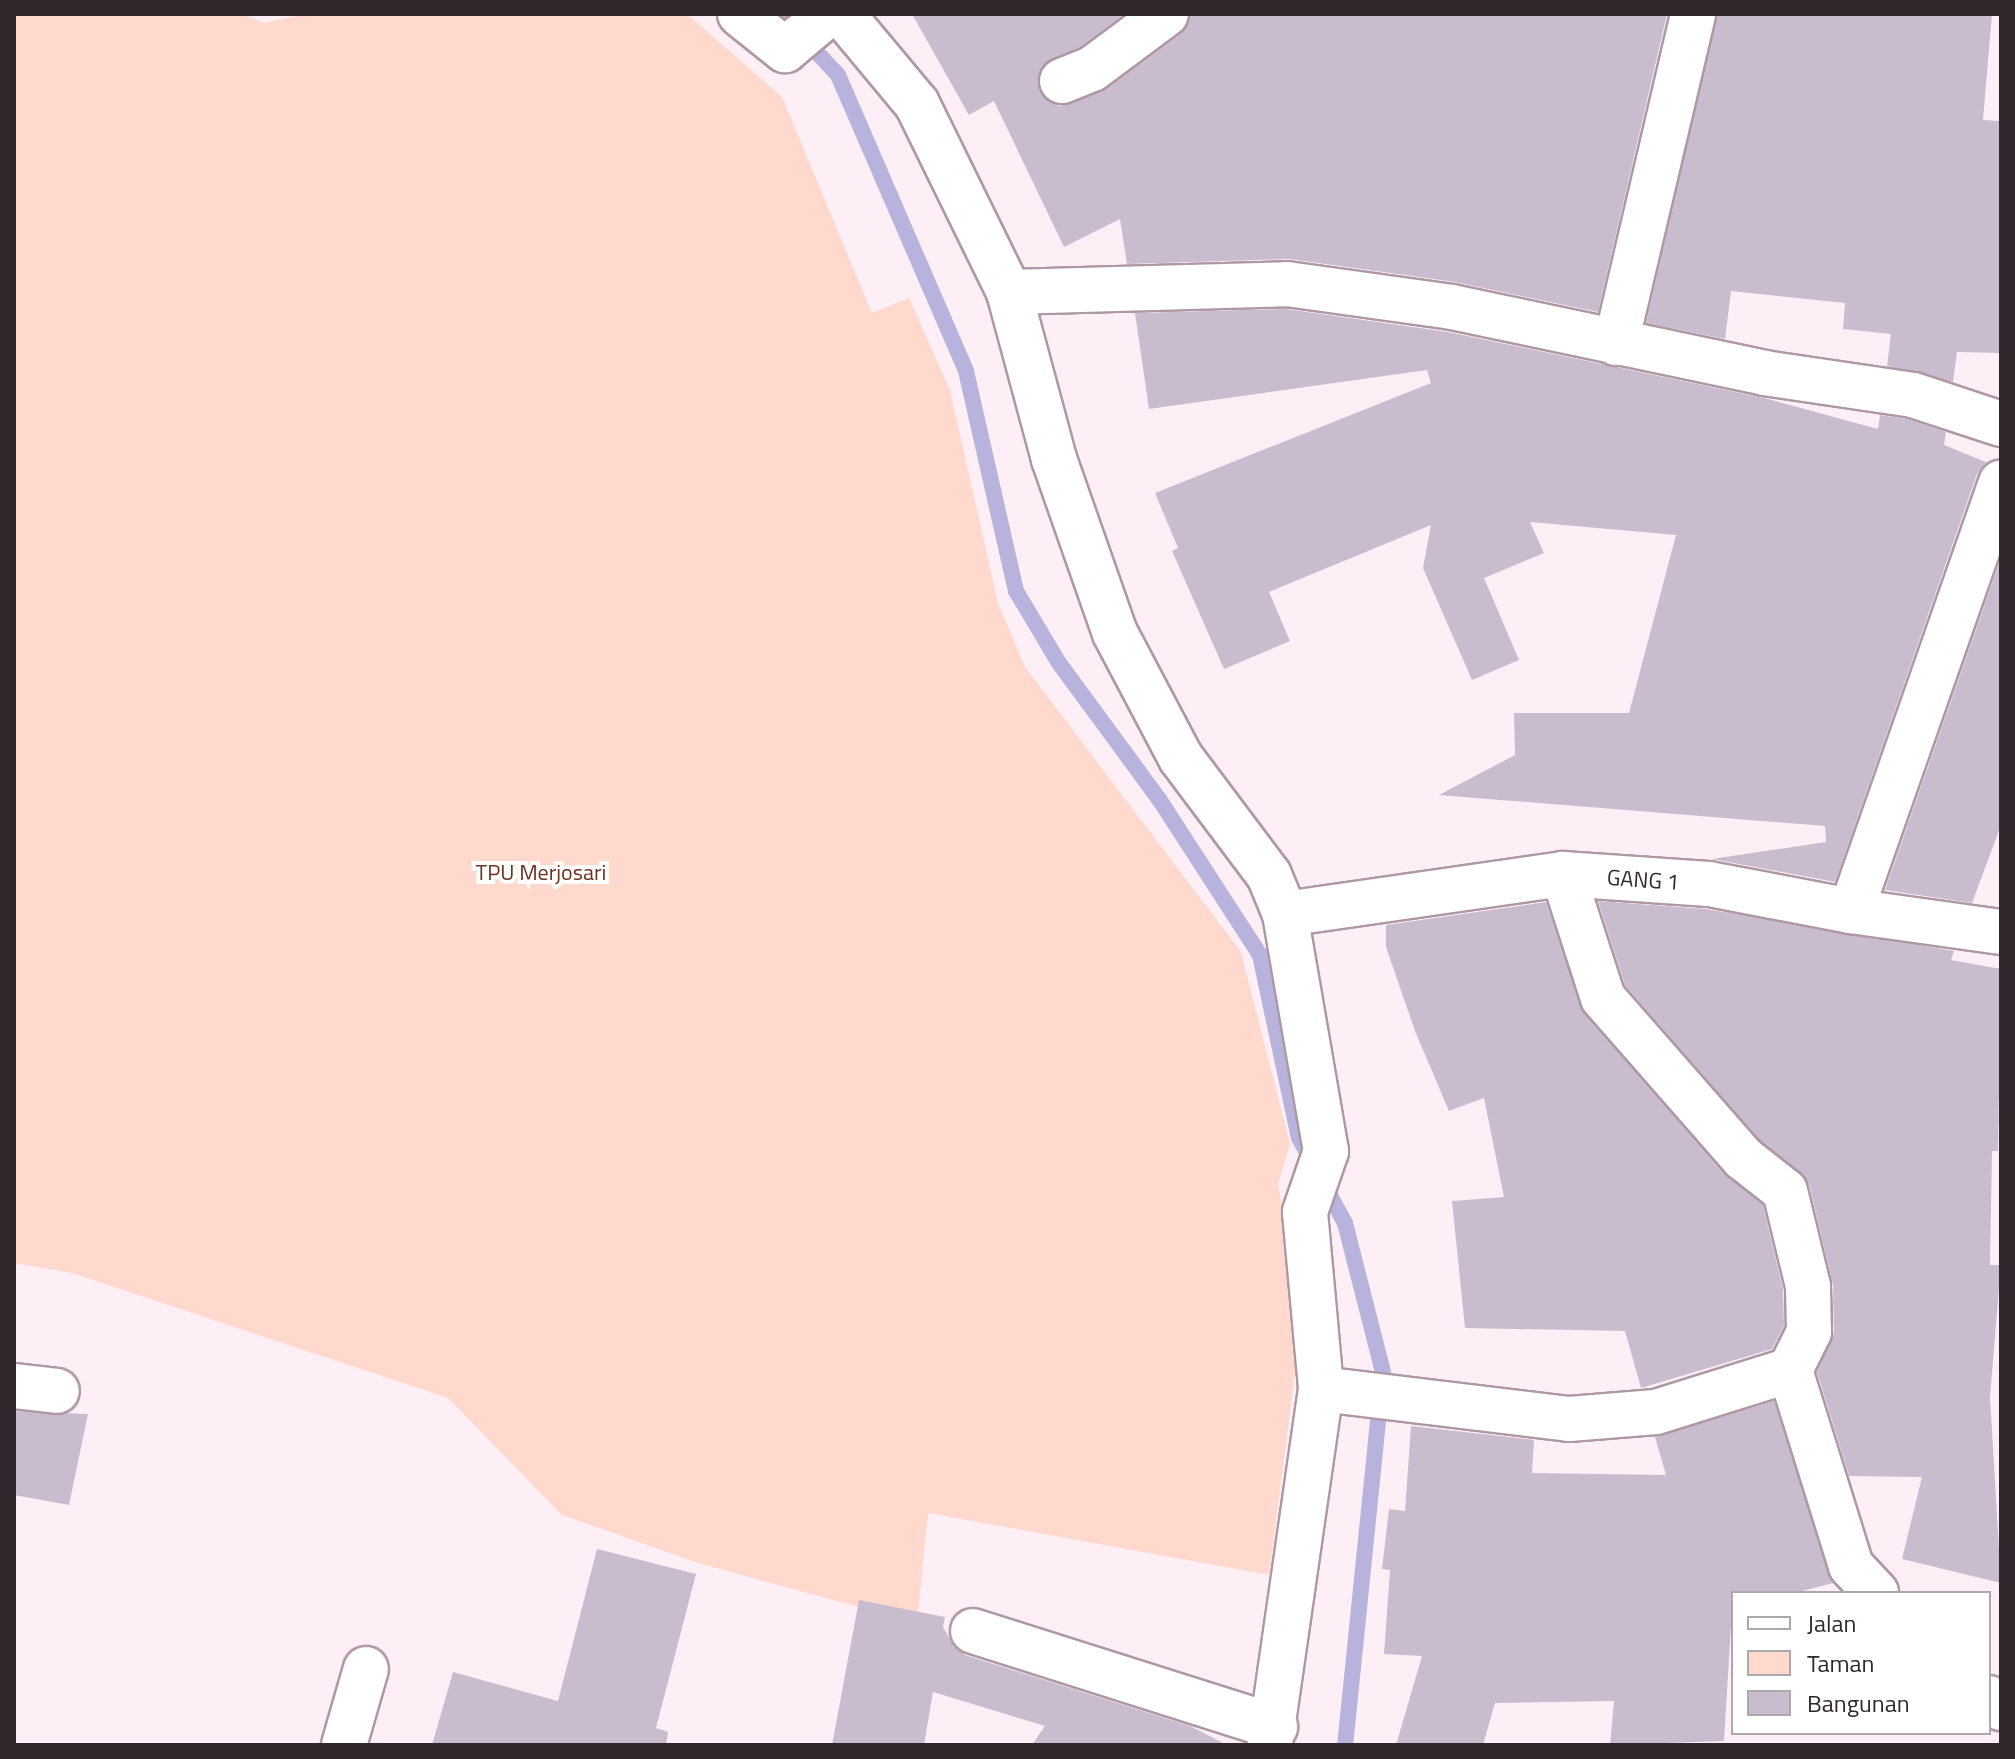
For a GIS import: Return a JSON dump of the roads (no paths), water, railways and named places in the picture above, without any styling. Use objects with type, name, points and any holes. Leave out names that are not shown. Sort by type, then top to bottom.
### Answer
[{"type":"street","points":[[740,14],[785,50],[831,16],[917,104],[1009,292],[1054,459],[1115,633],[1181,758],[1269,875],[1285,914],[1326,1151],[1308,1202],[1338,1391],[1272,1736],[973,1631]]},
{"type":"street","points":[[1616,343],[1693,14]]},
{"type":"street","points":[[1062,81],[1092,69],[1151,18]]},
{"type":"street","points":[[1009,292],[1287,284],[1452,307],[1764,373],[1913,395],[2001,424]]},
{"type":"street","points":[[1851,911],[2001,482]]},
{"type":"street","points":[[1563,874],[1603,998],[1743,1158],[1785,1191],[1808,1301],[1809,1332],[1790,1370],[1846,1551],[1875,1591]]},
{"type":"street","name":"GANG 1","points":[[1285,914],[1563,874],[1709,884],[1851,911],[2001,932]]},
{"type":"street","points":[[1338,1391],[1584,1418],[1656,1412],[1790,1370]]},
{"type":"street","points":[[14,1386],[57,1391]]},
{"type":"street","points":[[344,1745],[366,1669]]},
{"type":"waterway","points":[[781,14],[838,75],[966,371],[1016,591],[1059,663],[1159,799],[1260,955],[1299,1138],[1311,1160]]},
{"type":"waterway","points":[[1322,1181],[1345,1223],[1383,1372],[1345,1745]]},
{"type":"park label","name":"TPU Merjosari","points":[[541,873]]}]
